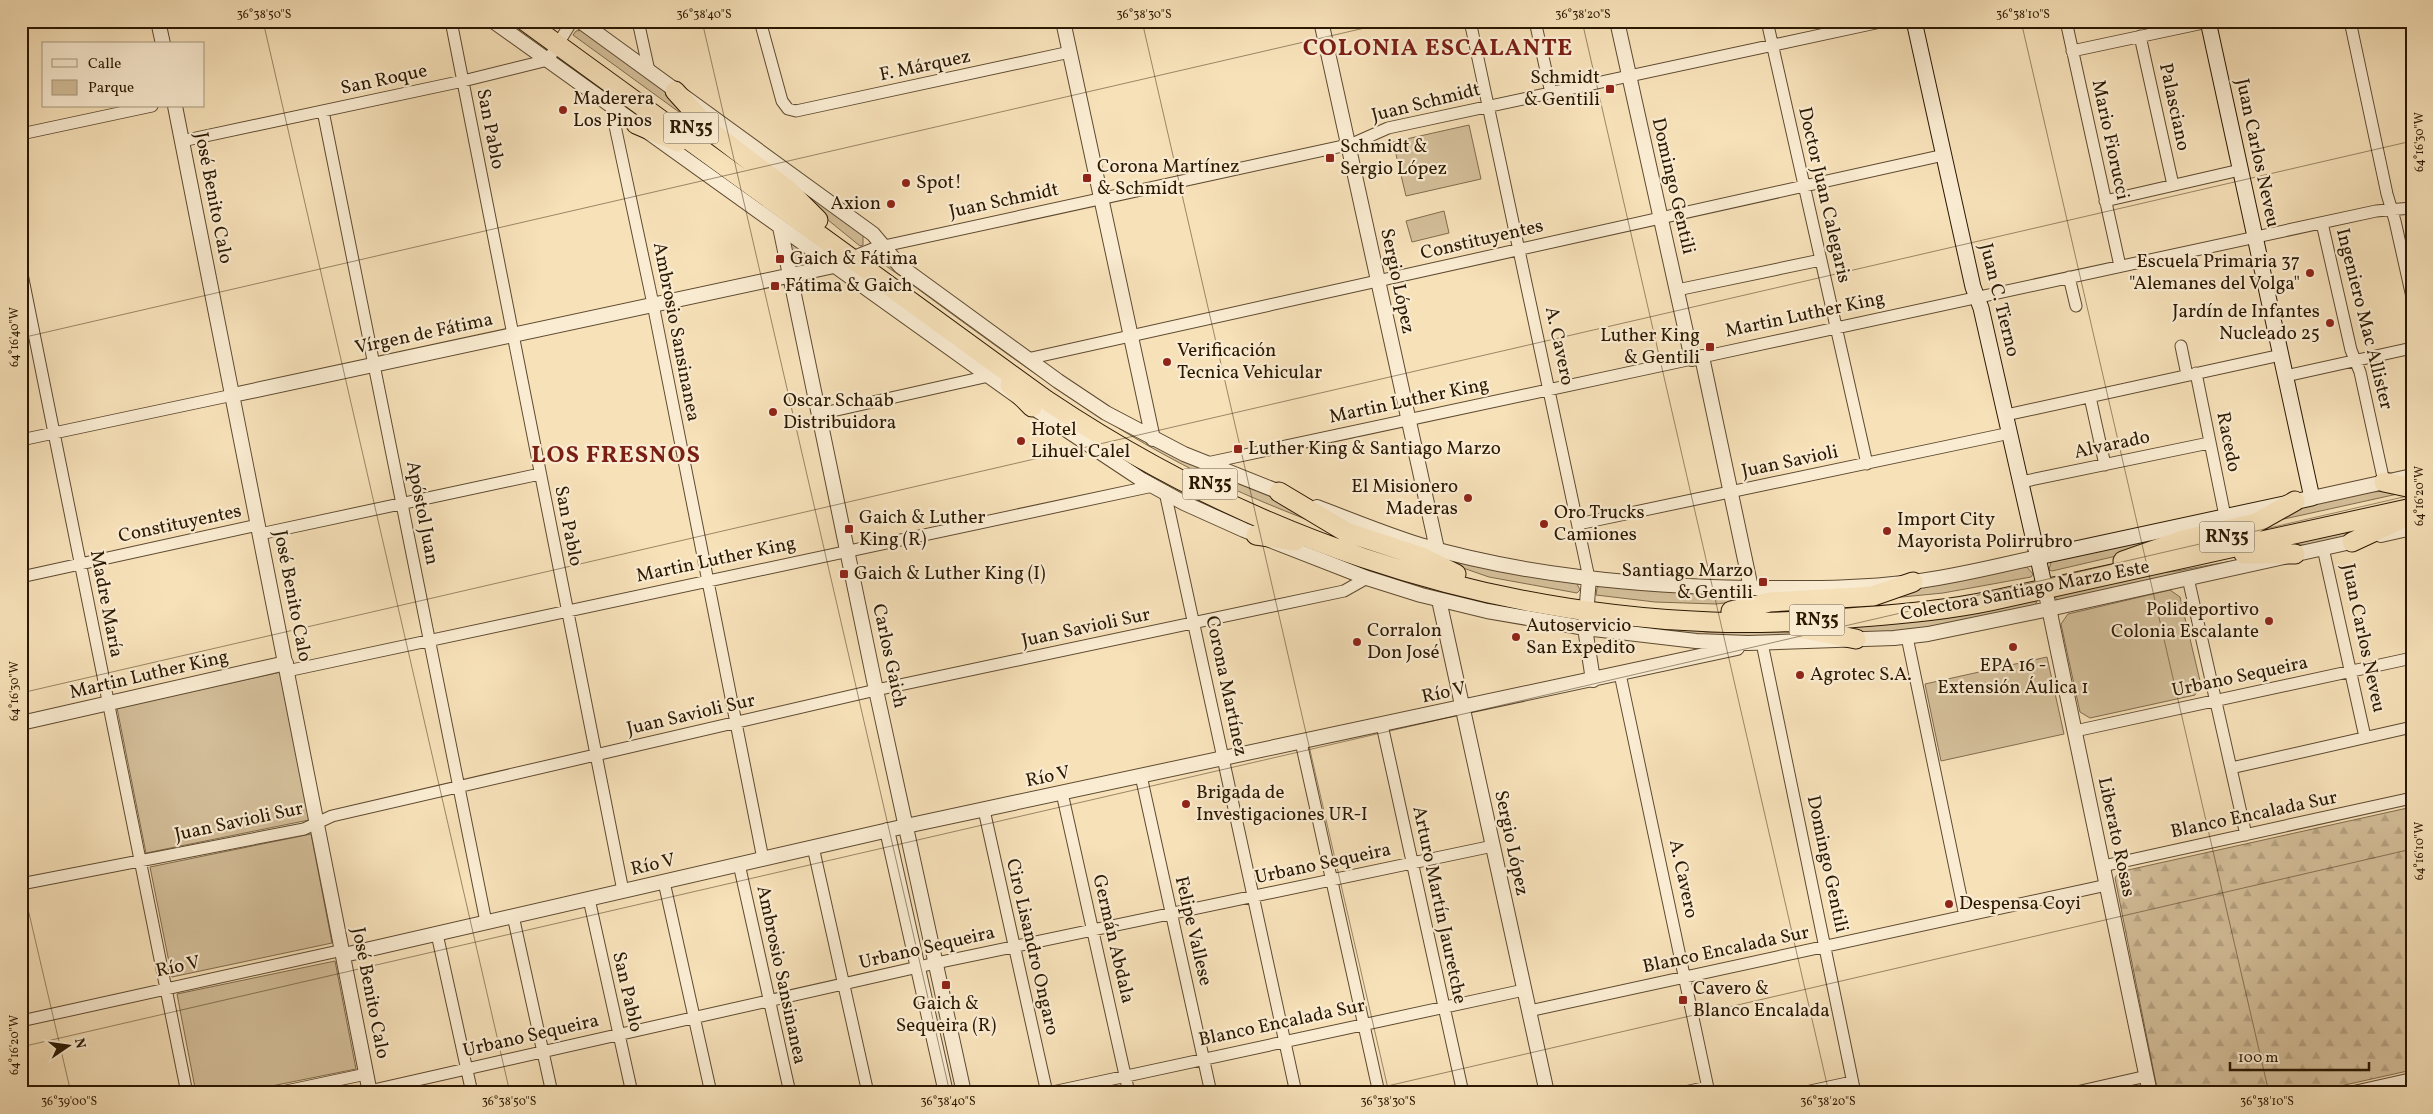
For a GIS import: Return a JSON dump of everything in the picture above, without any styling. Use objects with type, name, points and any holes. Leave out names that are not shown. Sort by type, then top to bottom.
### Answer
[{"type":"highway","name":"RN35","points":[[525,21],[562,37],[818,220],[894,289],[1046,400],[1167,474],[1263,520],[1394,569],[1494,594],[1587,605],[1731,611],[1824,608],[1916,601],[2044,584]]},
{"type":"highway","name":"RN35","points":[[544,21],[787,222],[859,257],[1059,395],[1125,438],[1178,467],[1246,500],[1321,531],[1386,554],[1456,574],[1641,617],[1715,622],[1842,618],[1956,608],[2044,584],[2412,496]]},
{"type":"highway","points":[[675,91],[712,132],[788,190],[818,220]]},
{"type":"highway","points":[[636,124],[674,140],[741,186],[787,222]]},
{"type":"highway","points":[[894,289],[930,325],[1005,380],[1032,407]]},
{"type":"highway","points":[[2384,482],[2412,488]]},
{"type":"highway","points":[[1279,492],[1346,532],[1422,558],[1456,574]]},
{"type":"highway","points":[[2121,566],[2183,540],[2256,523],[2303,500]]},
{"type":"highway","name":"RN35","points":[[2121,566],[2412,508]]},
{"type":"highway","points":[[2352,542],[2412,516]]},
{"type":"highway","points":[[1256,535],[1295,541],[1363,565],[1394,569]]},
{"type":"highway","points":[[2121,566],[2180,567],[2250,553],[2295,554]]},
{"type":"highway","points":[[1731,611],[1770,602],[1873,596],[1913,582]]},
{"type":"highway","points":[[1641,617],[1711,628],[1796,628],[1856,639]]},
{"type":"main road","name":"Juan C. Tierno","points":[[1914,21],[2044,584]]},
{"type":"main road","name":"Juan Carlos Neveu","points":[[2208,22],[2286,376],[2303,500]]},
{"type":"main road","name":"Colectora Santiago Marzo Este","points":[[2038,557],[2303,500]]},
{"type":"street","points":[[158,21],[163,42]]},
{"type":"street","name":"San Pablo","points":[[451,21],[623,891]]},
{"type":"street","points":[[493,21],[562,37],[612,107],[636,124]]},
{"type":"street","name":"Colectora Santiago Marzo Este","points":[[580,21],[873,234],[900,266],[1082,397],[1153,439],[1207,463],[1377,530],[1437,549],[1528,570],[1589,578],[1688,586],[1828,588],[1913,582],[1967,573],[2038,557]]},
{"type":"street","points":[[638,21],[648,71]]},
{"type":"street","name":"F. Márquez","points":[[760,21],[782,101],[788,110],[796,111],[1070,52]]},
{"type":"street","points":[[1063,21],[1153,439]]},
{"type":"street","name":"Sergio López","points":[[1321,21],[1437,549]]},
{"type":"street","name":"A. Cavero","points":[[1470,21],[1589,578],[1585,628],[1592,680]]},
{"type":"street","points":[[1536,21],[1551,93]]},
{"type":"street","name":"Domingo Gentili","points":[[1617,21],[1677,290],[1697,358],[1731,492],[1751,588]]},
{"type":"street","name":"Doctor Juan Calegaris","points":[[1767,21],[1867,464]]},
{"type":"street","name":"Juan Schmidt","points":[[834,266],[884,246],[1348,145],[1385,129],[1885,21]]},
{"type":"street","name":"Mario Fiorucci","points":[[2066,21],[2120,266]]},
{"type":"street","points":[[2350,21],[2392,210],[2410,278],[2412,297]]},
{"type":"street","points":[[2072,51],[2208,22]]},
{"type":"street","name":"Palasciano","points":[[2140,36],[2173,185]]},
{"type":"street","name":"San Roque","points":[[182,141],[462,82],[562,37]]},
{"type":"street","name":"Ambrosio Sansinanea","points":[[612,107],[763,859]]},
{"type":"street","points":[[21,134],[143,108]]},
{"type":"street","name":"José Benito Calo","points":[[175,108],[370,1092]]},
{"type":"street","name":"Apóstol Juan","points":[[323,111],[486,922]]},
{"type":"street","name":"Constituyentes","points":[[1028,359],[1944,155]]},
{"type":"street","points":[[2105,200],[2240,170]]},
{"type":"street","name":"Martin Luther King","points":[[1207,463],[2255,237],[2392,210],[2412,208]]},
{"type":"street","name":"Colectora Santiago Marzo Este","points":[[787,222],[834,266],[1032,407],[1159,489],[1207,514],[1256,535],[1367,578],[1439,600],[1487,611],[1585,628],[1696,641],[1762,643],[1907,637],[2050,609],[2412,528]]},
{"type":"street","name":"Carlos Gaich","points":[[787,222],[790,275],[876,690],[964,1093]]},
{"type":"street","name":"Ingeniero Mac Allister","points":[[2322,223],[2360,372],[2384,482]]},
{"type":"street","points":[[1677,290],[1821,260]]},
{"type":"street","name":"Vírgen de Fátima","points":[[21,440],[834,266]]},
{"type":"street","name":"Madre María","points":[[21,270],[187,1093]]},
{"type":"street","points":[[2070,277],[2076,306]]},
{"type":"street","name":"Racedo","points":[[2181,346],[2192,374],[2225,516]]},
{"type":"street","points":[[2286,376],[2412,348]]},
{"type":"street","points":[[2006,415],[2281,355]]},
{"type":"street","points":[[819,414],[989,376]]},
{"type":"street","points":[[2090,397],[2105,465]]},
{"type":"street","name":"Juan Savioli","points":[[1578,524],[2010,434]]},
{"type":"street","name":"Alvarado","points":[[2021,482],[2209,443]]},
{"type":"street","name":"Constituyentes","points":[[21,577],[259,529],[402,503],[540,474]]},
{"type":"street","name":"Colectora Santiago Marzo Este","points":[[2303,500],[2412,476]]},
{"type":"street","name":"Martin Luther King","points":[[21,723],[109,703],[430,640],[848,551],[1159,489]]},
{"type":"street","name":"Corona Martínez","points":[[1159,489],[1193,623],[1296,1093]]},
{"type":"street","name":"Juan Carlos Neveu","points":[[2323,548],[2365,737]]},
{"type":"street","name":"Juan Savioli Sur","points":[[21,884],[304,829],[332,816],[876,690],[1347,590],[1367,578]]},
{"type":"street","points":[[2188,578],[2246,835]]},
{"type":"street","name":"Liberato Rosas","points":[[2044,584],[2150,1093]]},
{"type":"street","name":"Sergio López","points":[[1439,600],[1547,1093]]},
{"type":"street","points":[[1907,637],[1965,916]]},
{"type":"street","name":"Domingo Gentili","points":[[1762,643],[1854,1087]]},
{"type":"street","name":"Río V","points":[[21,1021],[166,989],[436,934],[887,830],[1762,643]]},
{"type":"street","name":"Urbano Sequeira","points":[[2075,731],[2412,658]]},
{"type":"street","name":"A. Cavero","points":[[1620,674],[1708,1090]]},
{"type":"street","name":"Arturo Martín Jauretche","points":[[1382,725],[1463,1093]]},
{"type":"street","points":[[2231,768],[2412,727]]},
{"type":"street","points":[[1301,742],[1380,1093]]},
{"type":"street","name":"Felipe Vallese","points":[[1141,776],[1212,1093]]},
{"type":"street","name":"Germán Abdala","points":[[1062,793],[1129,1093]]},
{"type":"street","name":"Blanco Encalada Sur","points":[[2103,866],[2412,798]]},
{"type":"street","name":"Ciro Lisandro Ongaro","points":[[984,810],[1048,1093]]},
{"type":"street","points":[[887,830],[946,1093]]},
{"type":"street","name":"Urbano Sequeira","points":[[370,1092],[936,963],[1493,846]]},
{"type":"street","points":[[813,847],[868,1093]]},
{"type":"street","name":"Ambrosio Sansinanea","points":[[739,864],[790,1093]]},
{"type":"street","points":[[664,882],[711,1093]]},
{"type":"street","name":"Blanco Encalada Sur","points":[[1529,1011],[2107,885]]},
{"type":"street","name":"San Pablo","points":[[589,899],[632,1093]]},
{"type":"street","points":[[513,916],[552,1093]]},
{"type":"street","points":[[436,934],[472,1093]]},
{"type":"street","name":"Blanco Encalada Sur","points":[[1048,1093],[1285,1040],[1524,990]]},
{"type":"street","points":[[277,1093],[366,1074]]},
{"type":"street","points":[[2072,1093],[2147,1076]]},
{"type":"street","points":[[2354,1093],[2412,1080]]},
{"type":"street","points":[[1801,1093],[1854,1087]]},
{"type":"street","points":[[1680,1093],[1708,1090]]},
{"type":"green space","points":[[583,30],[670,93],[701,128],[573,35],[576,31]]},
{"type":"green space","points":[[705,120],[863,232],[863,245],[860,246]]},
{"type":"green space","points":[[1469,125],[1481,179],[1406,196],[1393,142]]},
{"type":"green space","points":[[1444,211],[1449,233],[1412,242],[1406,221]]},
{"type":"green space","points":[[789,241],[817,261],[795,265]]},
{"type":"green space","points":[[879,257],[1045,377],[1271,493],[1326,527],[1223,484],[1183,465],[1126,433],[1018,362],[878,260]]},
{"type":"green space","points":[[1014,385],[1268,528],[1265,532],[1199,504],[1127,464]]},
{"type":"green space","points":[[2402,491],[2402,493],[2266,523],[2302,505],[2363,492]]},
{"type":"green space","points":[[2263,513],[2125,554],[2052,571],[2049,570],[2051,562]]},
{"type":"green space","points":[[2395,516],[2356,534],[2311,544],[2257,549]]},
{"type":"green space","points":[[1289,541],[1368,570],[1577,616],[1573,621],[1460,600],[1404,586]]},
{"type":"green space","points":[[1414,551],[1576,582],[1580,590],[1577,593],[1489,577]]},
{"type":"green space","points":[[2254,557],[2058,601],[2054,596],[2122,577],[2177,571]]},
{"type":"green space","points":[[2025,565],[2033,574],[2031,577],[1943,593],[1882,599],[1926,585]]},
{"type":"green space","points":[[1601,585],[1809,593],[1716,604],[1655,602],[1596,595],[1597,588]]},
{"type":"green space","points":[[2170,590],[2180,597],[2201,685],[2195,695],[2090,718],[2080,712],[2061,624],[2068,614]]},
{"type":"green space","points":[[2038,598],[2035,606],[1929,629],[1865,635],[1812,625]]},
{"type":"green space","points":[[1596,617],[1646,622],[1706,632],[1787,632],[1814,635],[1719,637],[1598,624]]},
{"type":"green space","points":[[2047,657],[2064,734],[1941,761],[1925,684]]},
{"type":"green space","points":[[281,672],[309,820],[146,853],[117,708]]},
{"type":"green space","points":[[2412,807],[2412,1070],[2309,1093],[2158,1093],[2115,878],[2119,872]]},
{"type":"green space","points":[[311,834],[332,943],[172,977],[150,867]]},
{"type":"green space","points":[[335,961],[356,1069],[237,1093],[196,1093],[177,994]]},
{"type":"place","name":"Schmidt & Gentili","points":[[1610,89]]},
{"type":"place","name":"Maderera Los Pinos","points":[[563,110]]},
{"type":"place","name":"Schmidt & Sergio López","points":[[1330,158]]},
{"type":"place","name":"Corona Martínez & Schmidt","points":[[1087,178]]},
{"type":"place","name":"Spot!","points":[[906,183]]},
{"type":"place","name":"Axion","points":[[891,204]]},
{"type":"place","name":"Gaich & Fátima","points":[[780,259]]},
{"type":"place","name":"Escuela Primaria 37 \"Alemanes del Volga\"","points":[[2310,273]]},
{"type":"place","name":"Fátima & Gaich","points":[[775,286]]},
{"type":"place","name":"Jardín de Infantes Nucleado 25","points":[[2330,323]]},
{"type":"place","name":"Luther King & Gentili","points":[[1710,347]]},
{"type":"place","name":"Verificación Tecnica Vehicular","points":[[1167,362]]},
{"type":"place","name":"Oscar Schaab Distribuidora","points":[[773,412]]},
{"type":"place","name":"Hotel Lihuel Calel","points":[[1021,441]]},
{"type":"place","name":"Luther King & Santiago Marzo","points":[[1238,449]]},
{"type":"place","name":"El Misionero Maderas","points":[[1468,498]]},
{"type":"place","name":"Oro Trucks Camiones","points":[[1544,524]]},
{"type":"place","name":"Gaich & Luther King (R)","points":[[849,529]]},
{"type":"place","name":"Import City Mayorista Polirrubro","points":[[1887,531]]},
{"type":"place","name":"Gaich & Luther King (I)","points":[[844,574]]},
{"type":"place","name":"Santiago Marzo & Gentili","points":[[1763,582]]},
{"type":"place","name":"Polideportivo Colonia Escalante","points":[[2269,621]]},
{"type":"place","name":"Autoservicio San Expedito","points":[[1516,637]]},
{"type":"place","name":"Corralon Don José","points":[[1357,642]]},
{"type":"place","name":"EPA 16 - Extensión Áulica 1","points":[[2013,647]]},
{"type":"place","name":"Agrotec S.A.","points":[[1800,675]]},
{"type":"place","name":"Brigada de Investigaciones UR-I","points":[[1186,804]]},
{"type":"place","name":"Despensa Coyi","points":[[1949,904]]},
{"type":"place","name":"Gaich & Sequeira (R)","points":[[946,985]]},
{"type":"place","name":"Cavero & Blanco Encalada","points":[[1683,1000]]},
{"type":"district","name":"COLONIA ESCALANTE","points":[[1438,49]]},
{"type":"district","name":"LOS FRESNOS","points":[[616,456]]}]
